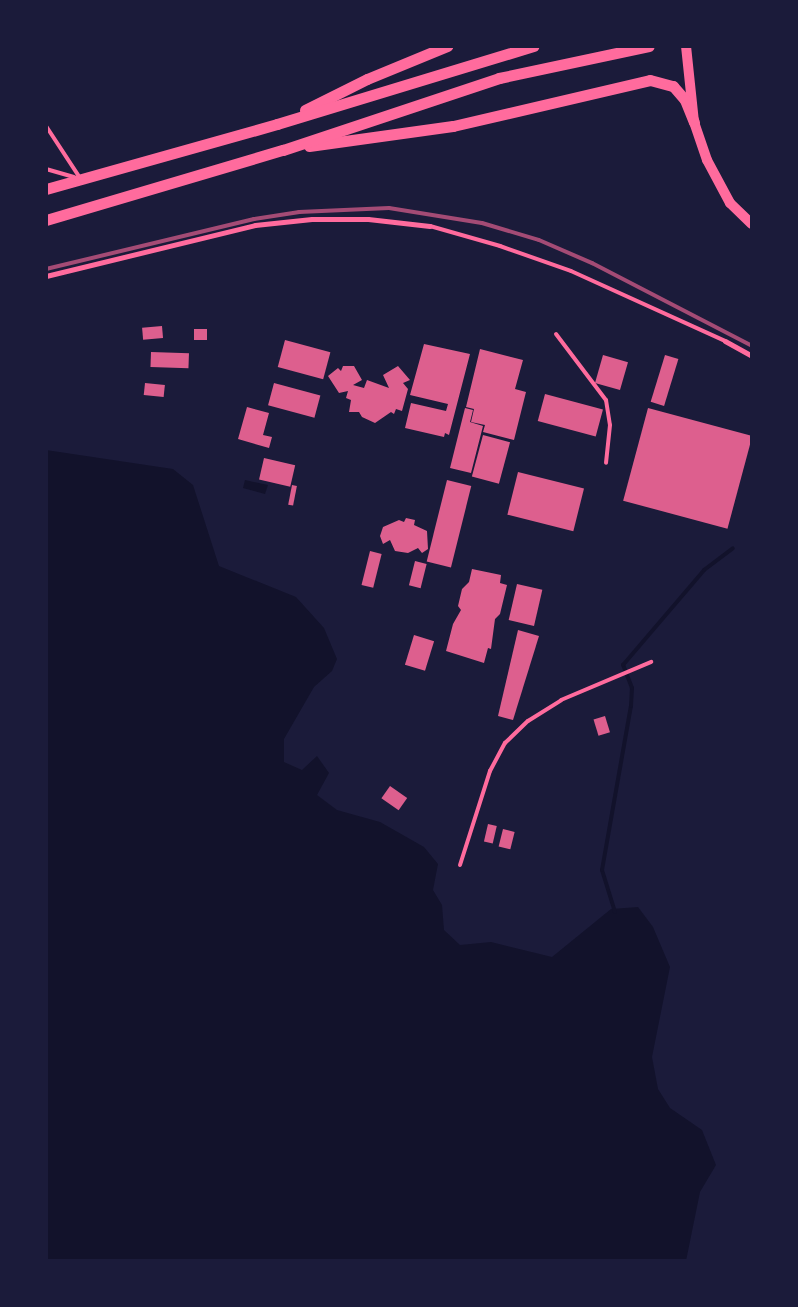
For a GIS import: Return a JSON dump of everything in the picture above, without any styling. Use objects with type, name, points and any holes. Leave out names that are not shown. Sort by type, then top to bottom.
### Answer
[{"type":"highway","points":[[277,124],[367,79],[447,46]]},
{"type":"highway","points":[[46,189],[277,124],[492,56],[533,46]]},
{"type":"highway","points":[[46,220],[283,150],[499,78],[649,46]]},
{"type":"highway","points":[[283,150],[453,126],[650,80],[673,86],[686,100],[694,122]]},
{"type":"main road","points":[[686,46],[694,122],[707,160],[723,192],[752,224]]},
{"type":"street","points":[[46,276],[255,225],[312,219],[368,219],[430,226]]},
{"type":"street","points":[[725,341],[752,356]]},
{"type":"lane","points":[[46,126],[81,180]]},
{"type":"lane","points":[[46,169],[81,180]]},
{"type":"lane","points":[[430,226],[500,246],[571,271],[725,341]]},
{"type":"lane","points":[[556,334],[606,400],[610,425],[606,463]]},
{"type":"lane","points":[[460,865],[490,771],[505,743],[548,708],[613,677],[651,662]]},
{"type":"shaded area","points":[[46,450],[173,469],[193,485],[219,566],[296,597],[324,628],[337,659],[332,671],[314,687],[284,739],[284,762],[302,770],[317,756],[329,773],[317,795],[337,810],[380,822],[424,847],[438,864],[433,890],[442,905],[444,930],[460,945],[491,942],[552,957],[611,909],[638,907],[653,927],[670,967],[652,1057],[658,1089],[670,1108],[702,1130],[716,1165],[700,1192],[686,1261],[46,1261]]},
{"type":"shaded area","points":[[245,480],[268,485],[265,494],[243,488]]},
{"type":"building","points":[[162,326],[163,338],[143,340],[142,328]]},
{"type":"building","points":[[194,329],[207,329],[207,340],[194,340]]},
{"type":"building","points":[[285,340],[330,352],[323,379],[278,367]]},
{"type":"building","points":[[424,344],[470,354],[449,435],[445,433],[444,437],[405,428],[411,403],[446,411],[448,404],[410,395]]},
{"type":"building","points":[[480,349],[523,360],[515,389],[526,392],[514,440],[483,432],[485,425],[471,422],[474,409],[466,407]]},
{"type":"building","points":[[151,352],[189,353],[188,368],[150,367]]},
{"type":"building","points":[[603,355],[628,362],[620,390],[595,383]]},
{"type":"building","points":[[665,355],[678,359],[664,406],[651,402]]},
{"type":"building","points":[[343,366],[354,366],[362,380],[353,385],[364,388],[367,380],[389,388],[383,375],[398,366],[410,380],[403,383],[408,389],[402,411],[396,409],[394,414],[391,412],[375,423],[362,417],[359,412],[349,412],[351,400],[346,398],[348,391],[339,393],[328,376],[338,368],[341,371]]},
{"type":"building","points":[[145,383],[165,385],[164,397],[144,395]]},
{"type":"building","points":[[274,383],[320,395],[314,418],[268,405]]},
{"type":"building","points":[[545,394],[603,410],[596,437],[538,421]]},
{"type":"building","points":[[247,407],[269,413],[263,435],[272,437],[269,448],[238,439]]},
{"type":"building","points":[[465,408],[473,410],[470,422],[483,426],[471,473],[450,468]]},
{"type":"building","points":[[648,408],[752,436],[727,529],[623,501]]},
{"type":"building","points":[[483,435],[510,442],[499,484],[472,477]]},
{"type":"building","points":[[264,458],[295,465],[290,487],[259,479]]},
{"type":"building","points":[[518,472],[584,488],[573,531],[507,515]]},
{"type":"building","points":[[447,480],[471,486],[451,568],[427,562]]},
{"type":"building","points":[[292,485],[297,486],[293,506],[288,505]]},
{"type":"building","points":[[406,518],[415,520],[414,525],[427,531],[428,549],[422,553],[418,548],[408,553],[395,551],[390,540],[383,544],[380,536],[383,527],[399,520],[404,522]]},
{"type":"building","points":[[370,551],[382,554],[373,588],[362,585]]},
{"type":"building","points":[[415,561],[427,564],[421,588],[409,585]]},
{"type":"building","points":[[472,569],[501,575],[500,583],[507,585],[500,614],[495,619],[491,649],[488,648],[484,663],[446,651],[453,624],[461,610],[458,606],[462,589],[469,582]]},
{"type":"building","points":[[517,584],[542,590],[534,626],[509,620]]},
{"type":"building","points":[[518,630],[539,636],[513,720],[498,716]]},
{"type":"building","points":[[414,635],[434,641],[425,671],[405,665]]},
{"type":"building","points":[[605,716],[610,732],[598,736],[594,720]]},
{"type":"building","points":[[390,786],[407,798],[399,810],[381,798]]},
{"type":"building","points":[[488,824],[497,826],[493,844],[484,842]]},
{"type":"building","points":[[503,829],[515,832],[510,849],[499,846]]},
{"type":"waterway","points":[[615,912],[602,870],[631,706],[632,688],[623,665],[704,570],[733,548]]},
{"type":"railway","points":[[46,269],[254,219],[299,212],[389,208],[482,223],[539,240],[592,263],[752,346]]}]
